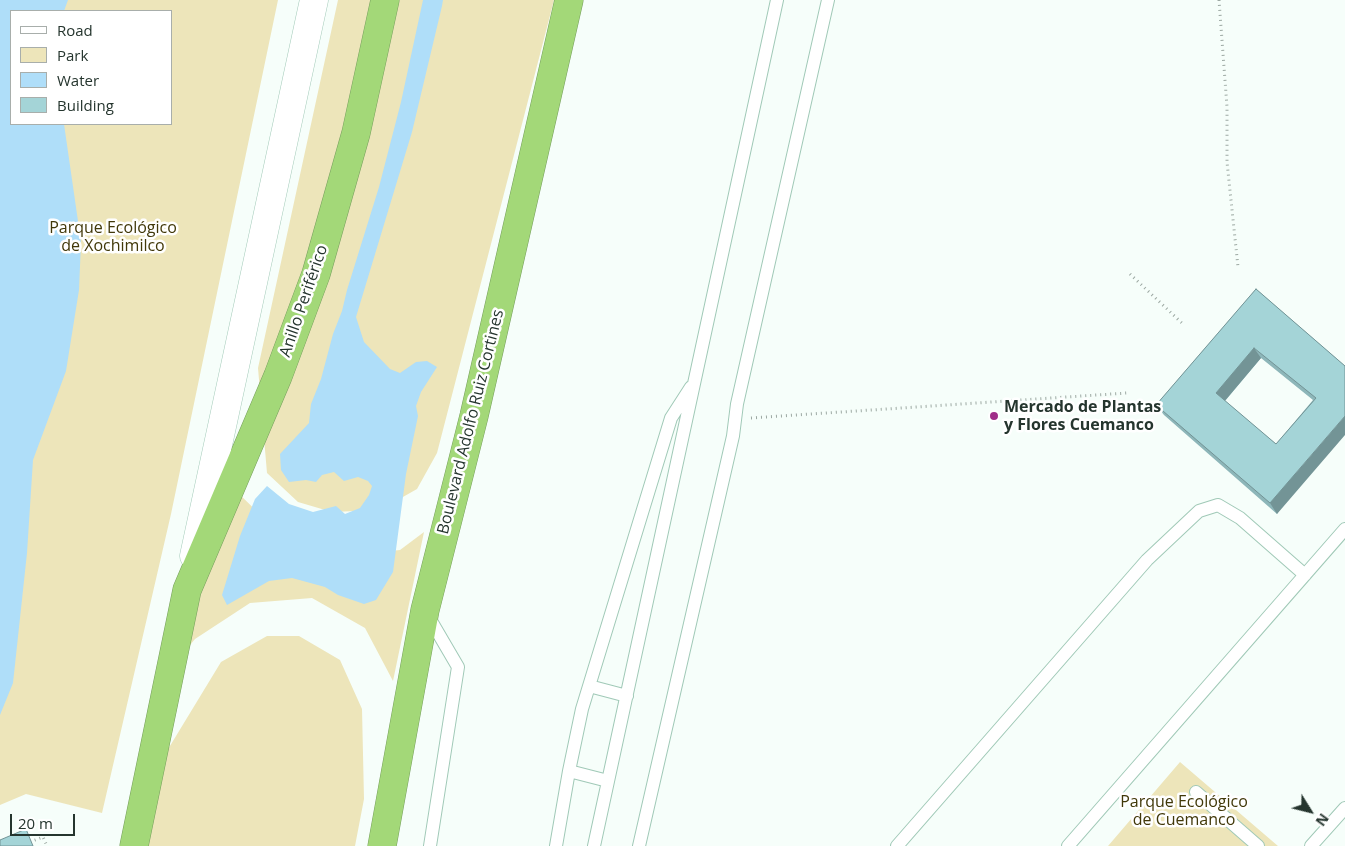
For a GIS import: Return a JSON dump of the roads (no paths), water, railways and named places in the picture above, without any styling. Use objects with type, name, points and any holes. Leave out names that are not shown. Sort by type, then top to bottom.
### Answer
[{"type":"highway","name":"Anillo Periférico","points":[[187,590],[278,376],[319,265],[356,133],[385,0]]},
{"type":"highway","name":"Boulevard Adolfo Ruiz Cortines","points":[[382,846],[425,610],[474,416],[569,0]]},
{"type":"highway","points":[[134,846],[187,590]]},
{"type":"main road","points":[[187,590],[314,0]]},
{"type":"lane","points":[[594,846],[777,0]]},
{"type":"lane","points":[[640,846],[729,455],[739,395],[828,0]]},
{"type":"lane","points":[[556,846],[582,709],[671,418],[695,381]]},
{"type":"lane","points":[[897,846],[1148,560],[1199,512],[1218,504],[1240,518],[1305,574]]},
{"type":"lane","points":[[1068,846],[1345,529]]},
{"type":"lane","points":[[425,610],[458,667],[430,846]]},
{"type":"lane","points":[[589,686],[627,696]]},
{"type":"lane","points":[[569,771],[608,781]]},
{"type":"lane","points":[[1196,792],[1258,846]]},
{"type":"lane","points":[[1312,846],[1345,808]]},
{"type":"water","points":[[0,0],[68,0],[64,10],[10,10],[10,125],[64,125],[81,242],[79,290],[66,371],[33,460],[27,553],[13,683],[0,715]]},
{"type":"water","points":[[423,0],[443,0],[412,132],[356,317],[364,342],[390,369],[400,373],[416,362],[427,361],[437,367],[421,392],[416,406],[418,416],[406,474],[393,572],[376,600],[364,604],[338,595],[325,587],[292,578],[269,581],[227,605],[222,595],[240,536],[255,499],[267,486],[289,504],[313,512],[336,506],[345,514],[360,508],[369,495],[372,486],[368,481],[358,477],[344,481],[334,472],[322,475],[316,482],[306,480],[289,482],[281,470],[280,454],[309,423],[311,404],[321,379],[333,334],[342,311],[379,187],[401,102]]},
{"type":"place","name":"Mercado de Plantas y Flores Cuemanco","points":[[994,416]]},
{"type":"park label","name":"Parque Ecológico de Xochimilco","points":[[113,237]]},
{"type":"park label","name":"Parque Ecológico de Cuemanco","points":[[1184,811]]}]
